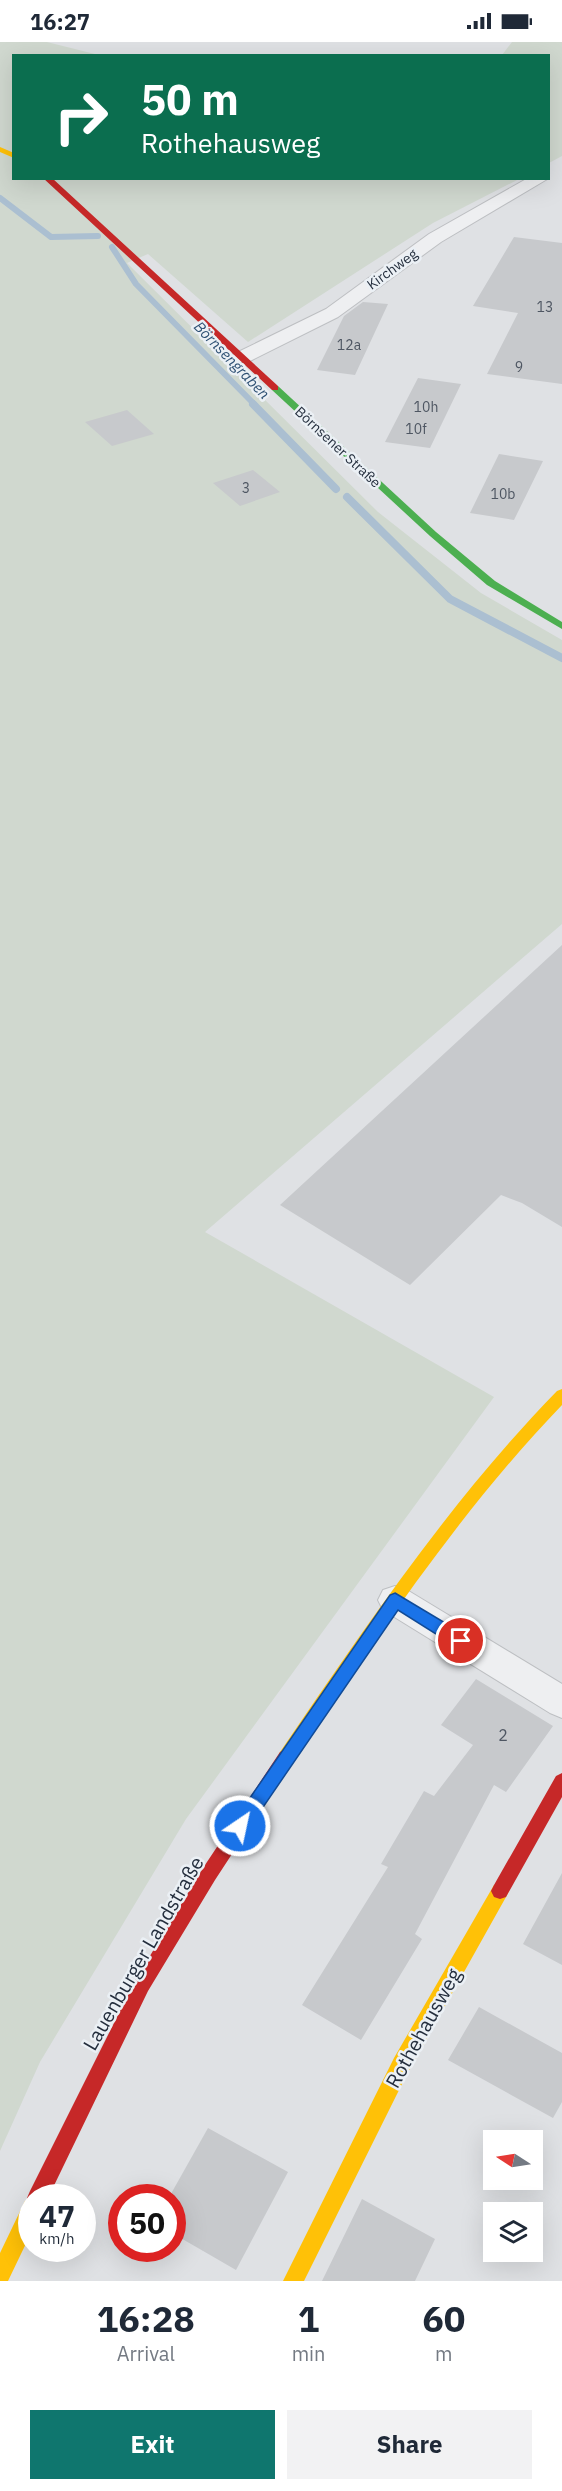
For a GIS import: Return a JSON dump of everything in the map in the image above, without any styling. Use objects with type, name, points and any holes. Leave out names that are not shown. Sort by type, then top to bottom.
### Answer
[{"type":"street","name":"Börnsener Straße","points":[[49,180],[433,534],[491,583],[562,626]]},
{"type":"street","name":"Kirchweg","points":[[241,358],[332,313],[435,238],[538,180]]},
{"type":"street","name":"Lauenburger Landstraße","points":[[44,2184],[90,2088],[158,1958],[241,1825],[395,1600],[461,1509],[523,1431],[562,1395]]},
{"type":"street","points":[[395,1600],[562,1702]]},
{"type":"street","name":"Rothehausweg","points":[[293,2281],[401,2065],[562,1781]]},
{"type":"street","points":[[0,2275],[18,2237]]},
{"type":"shaded area","points":[[0,42],[47,42],[95,54],[12,54],[12,180],[517,180],[433,223],[248,342],[148,254],[127,263],[378,512],[481,593],[562,640],[562,924],[205,1232],[494,1397],[186,1819],[40,2062],[0,2151]]},
{"type":"shaded area","points":[[512,42],[562,42],[562,156],[550,162],[550,54],[503,54]]},
{"type":"building","points":[[514,237],[562,243],[562,384],[487,374],[518,313],[473,306]]},
{"type":"building","points":[[363,302],[388,304],[355,375],[317,370],[344,316]]},
{"type":"building","points":[[418,378],[461,384],[430,448],[385,442]]},
{"type":"building","points":[[127,410],[154,434],[112,446],[85,422]]},
{"type":"building","points":[[499,454],[543,461],[514,520],[470,513]]},
{"type":"building","points":[[253,470],[280,492],[240,506],[213,483]]},
{"type":"building","points":[[562,945],[562,1227],[522,1203],[501,1195],[410,1285],[280,1205]]},
{"type":"building","points":[[476,1679],[553,1726],[506,1792],[494,1785],[415,1934],[422,1939],[361,2040],[302,2005],[388,1867],[381,1864],[424,1791],[434,1796],[473,1745],[441,1725]]},
{"type":"building","points":[[562,1873],[562,1965],[523,1944]]},
{"type":"building","points":[[479,2007],[562,2053],[562,2102],[553,2118],[448,2060]]},
{"type":"building","points":[[208,2128],[288,2172],[236,2270],[186,2241],[186,2184],[176,2184]]},
{"type":"building","points":[[362,2199],[435,2239],[415,2281],[322,2281]]},
{"type":"waterway","name":"Börnsengraben","points":[[0,198],[51,237],[98,236]]},
{"type":"waterway","name":"Börnsengraben","points":[[112,247],[136,284],[255,405]]},
{"type":"waterway","name":"Börnsengraben","points":[[253,404],[336,489]]},
{"type":"waterway","name":"Börnsengraben","points":[[347,497],[450,599],[562,658]]},
{"type":"traffic: fast","points":[[275,388],[433,534],[491,583],[562,626]]},
{"type":"traffic: slow","points":[[0,149],[12,155]]},
{"type":"traffic: slow","points":[[286,1757],[382,1615],[450,1523],[485,1479],[562,1395]]},
{"type":"traffic: slow","points":[[293,2281],[401,2065],[500,1891]]},
{"type":"traffic: slow","points":[[0,2275],[18,2237]]},
{"type":"traffic: jam","points":[[49,180],[275,388]]},
{"type":"traffic: jam","points":[[44,2184],[142,1985],[209,1874],[286,1757]]},
{"type":"traffic: jam","points":[[500,1891],[562,1781]]},
{"type":"route","points":[[240,1826],[395,1600],[461,1641]]}]
